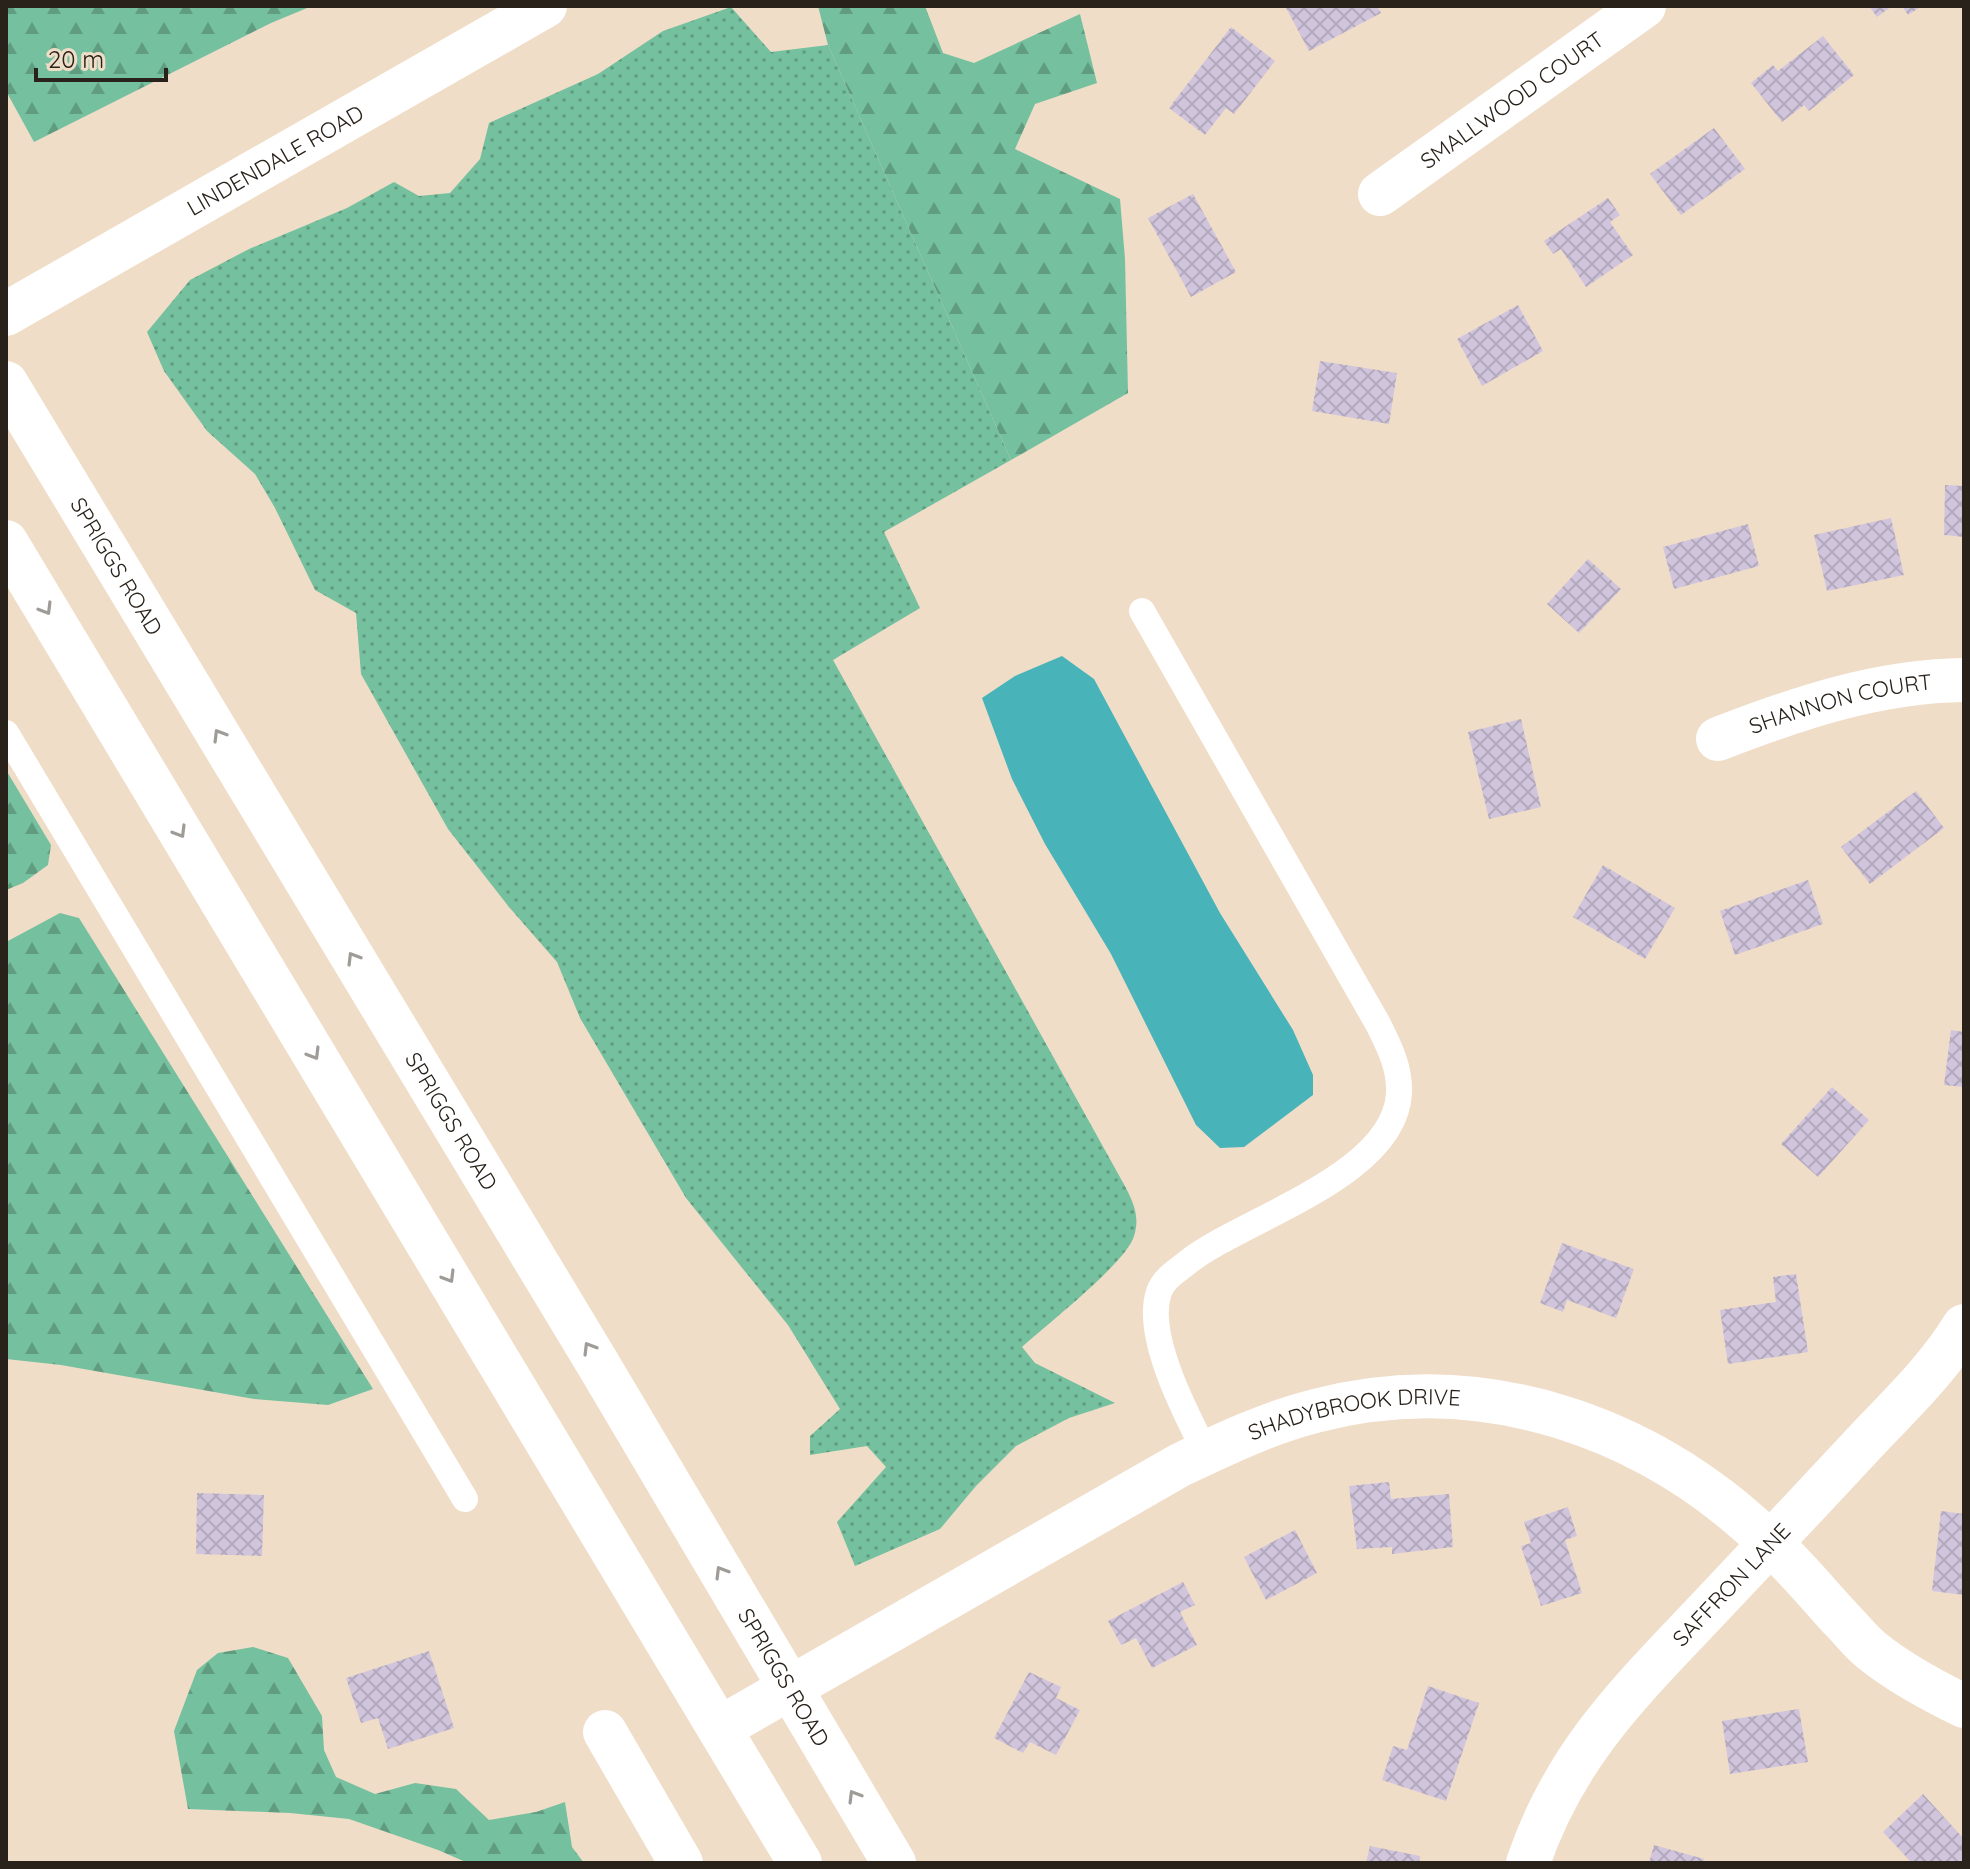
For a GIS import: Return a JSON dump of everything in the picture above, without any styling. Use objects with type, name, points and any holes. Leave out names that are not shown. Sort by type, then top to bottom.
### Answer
[{"type":"street","name":"LINDENDALE ROAD","points":[[6,314],[545,6]]},
{"type":"street","name":"SMALLWOOD COURT","points":[[1380,194],[1644,6]]},
{"type":"street","name":"SPRIGGS ROAD","points":[[6,383],[598,1364],[894,1863]]},
{"type":"street","points":[[6,542],[800,1863]]},
{"type":"street","name":"SHANNON COURT","points":[[1718,739],[1793,710],[1874,689],[1964,680]]},
{"type":"street","name":"SAFFRON LANE","points":[[1528,1863],[1540,1829],[1569,1771],[1611,1712],[1903,1401],[1953,1345],[1964,1326]]},
{"type":"street","name":"SHADYBROOK DRIVE","points":[[720,1728],[1206,1453],[1252,1431],[1317,1410],[1395,1398],[1449,1396],[1528,1407],[1580,1421],[1644,1450],[1709,1491],[1771,1543],[1870,1649],[1926,1688],[1964,1706]]},
{"type":"street","points":[[605,1732],[681,1863]]},
{"type":"lane","points":[[1142,611],[1378,1024],[1392,1051],[1399,1082],[1392,1120],[1372,1147],[1340,1176],[1317,1192],[1221,1239],[1166,1279],[1158,1294],[1156,1312],[1161,1350],[1176,1394],[1206,1453]]},
{"type":"lane","points":[[6,733],[465,1499]]},
{"type":"green space","points":[[6,6],[312,6],[271,23],[34,142],[6,91]]},
{"type":"green space","points":[[818,6],[925,6],[943,53],[974,63],[1080,14],[1097,83],[1035,104],[1015,149],[1120,199],[1125,259],[1128,393],[1011,460],[828,45]]},
{"type":"green space","points":[[731,7],[771,52],[828,45],[1011,460],[884,532],[920,608],[833,660],[1126,1188],[1136,1217],[1134,1236],[1117,1261],[1022,1347],[1035,1363],[1115,1403],[1069,1418],[1016,1446],[976,1486],[940,1529],[855,1566],[837,1522],[886,1467],[867,1446],[810,1455],[810,1436],[840,1409],[788,1325],[686,1198],[580,1018],[557,962],[448,829],[361,674],[356,613],[315,590],[255,474],[207,431],[164,371],[147,332],[190,280],[249,249],[347,208],[394,182],[419,196],[450,193],[480,159],[489,123],[598,74],[663,31]]},
{"type":"green space","points":[[6,770],[51,845],[48,865],[23,883],[6,890]]},
{"type":"green space","points":[[60,913],[79,918],[373,1389],[328,1405],[254,1399],[61,1365],[6,1359],[6,942]]},
{"type":"green space","points":[[253,1647],[288,1658],[322,1716],[324,1750],[336,1777],[375,1794],[415,1783],[456,1789],[489,1820],[536,1812],[565,1802],[572,1847],[584,1863],[468,1863],[349,1819],[188,1809],[174,1731],[197,1670],[218,1653]]},
{"type":"water","points":[[1062,656],[1094,679],[1220,913],[1293,1030],[1313,1075],[1313,1095],[1244,1147],[1220,1148],[1196,1125],[1111,954],[1045,844],[1012,779],[982,698],[1015,676]]},
{"type":"building","points":[[1285,6],[1377,6],[1381,13],[1309,51]]},
{"type":"building","points":[[1869,6],[1892,6],[1877,17]]},
{"type":"building","points":[[1902,6],[1922,6],[1908,15]]},
{"type":"building","points":[[1231,27],[1275,61],[1234,114],[1226,108],[1205,135],[1169,108]]},
{"type":"building","points":[[1823,36],[1854,75],[1809,111],[1804,105],[1782,122],[1751,83],[1773,65],[1778,71]]},
{"type":"building","points":[[1714,128],[1745,169],[1681,215],[1650,174]]},
{"type":"building","points":[[1193,194],[1236,272],[1191,297],[1148,218]]},
{"type":"building","points":[[1608,198],[1620,215],[1610,222],[1633,255],[1586,287],[1561,249],[1553,254],[1544,241]]},
{"type":"building","points":[[1518,305],[1543,351],[1482,386],[1457,339]]},
{"type":"building","points":[[1320,361],[1397,373],[1389,424],[1312,411]]},
{"type":"building","points":[[1945,485],[1964,486],[1964,537],[1944,535]]},
{"type":"building","points":[[1891,518],[1904,575],[1827,591],[1814,535]]},
{"type":"building","points":[[1748,524],[1759,566],[1674,589],[1663,547]]},
{"type":"building","points":[[1588,559],[1621,589],[1579,633],[1547,604]]},
{"type":"building","points":[[1521,719],[1541,807],[1489,819],[1468,732]]},
{"type":"building","points":[[1916,791],[1944,828],[1870,884],[1841,847]]},
{"type":"building","points":[[1603,865],[1675,908],[1645,959],[1573,917]]},
{"type":"building","points":[[1808,880],[1823,924],[1735,955],[1720,911]]},
{"type":"building","points":[[1951,1030],[1964,1032],[1964,1087],[1944,1085]]},
{"type":"building","points":[[1832,1087],[1869,1120],[1818,1177],[1781,1144]]},
{"type":"building","points":[[1562,1243],[1634,1269],[1616,1318],[1567,1300],[1563,1312],[1540,1303]]},
{"type":"building","points":[[1796,1274],[1808,1352],[1728,1364],[1720,1310],[1776,1302],[1773,1277]]},
{"type":"building","points":[[1389,1482],[1391,1499],[1449,1494],[1453,1547],[1392,1554],[1392,1547],[1357,1549],[1349,1486]]},
{"type":"building","points":[[197,1493],[264,1495],[262,1556],[196,1554]]},
{"type":"building","points":[[1568,1507],[1577,1536],[1565,1540],[1582,1593],[1541,1606],[1521,1546],[1531,1543],[1524,1522]]},
{"type":"building","points":[[1941,1511],[1964,1514],[1964,1595],[1932,1591]]},
{"type":"building","points":[[1295,1530],[1317,1573],[1266,1600],[1244,1557]]},
{"type":"building","points":[[1183,1582],[1195,1605],[1180,1612],[1197,1645],[1152,1668],[1136,1638],[1121,1645],[1108,1621]]},
{"type":"building","points":[[429,1651],[454,1728],[388,1749],[378,1718],[361,1723],[346,1678]]},
{"type":"building","points":[[1029,1672],[1061,1687],[1056,1698],[1080,1710],[1056,1755],[1030,1742],[1023,1753],[994,1738]]},
{"type":"building","points":[[1428,1686],[1479,1703],[1446,1801],[1382,1780],[1393,1746],[1407,1750]]},
{"type":"building","points":[[1799,1709],[1808,1762],[1730,1774],[1722,1721]]},
{"type":"building","points":[[1923,1794],[1964,1839],[1964,1863],[1912,1863],[1883,1832]]},
{"type":"building","points":[[1654,1845],[1704,1859],[1703,1863],[1649,1863]]},
{"type":"building","points":[[1370,1846],[1420,1856],[1419,1863],[1366,1863]]}]
